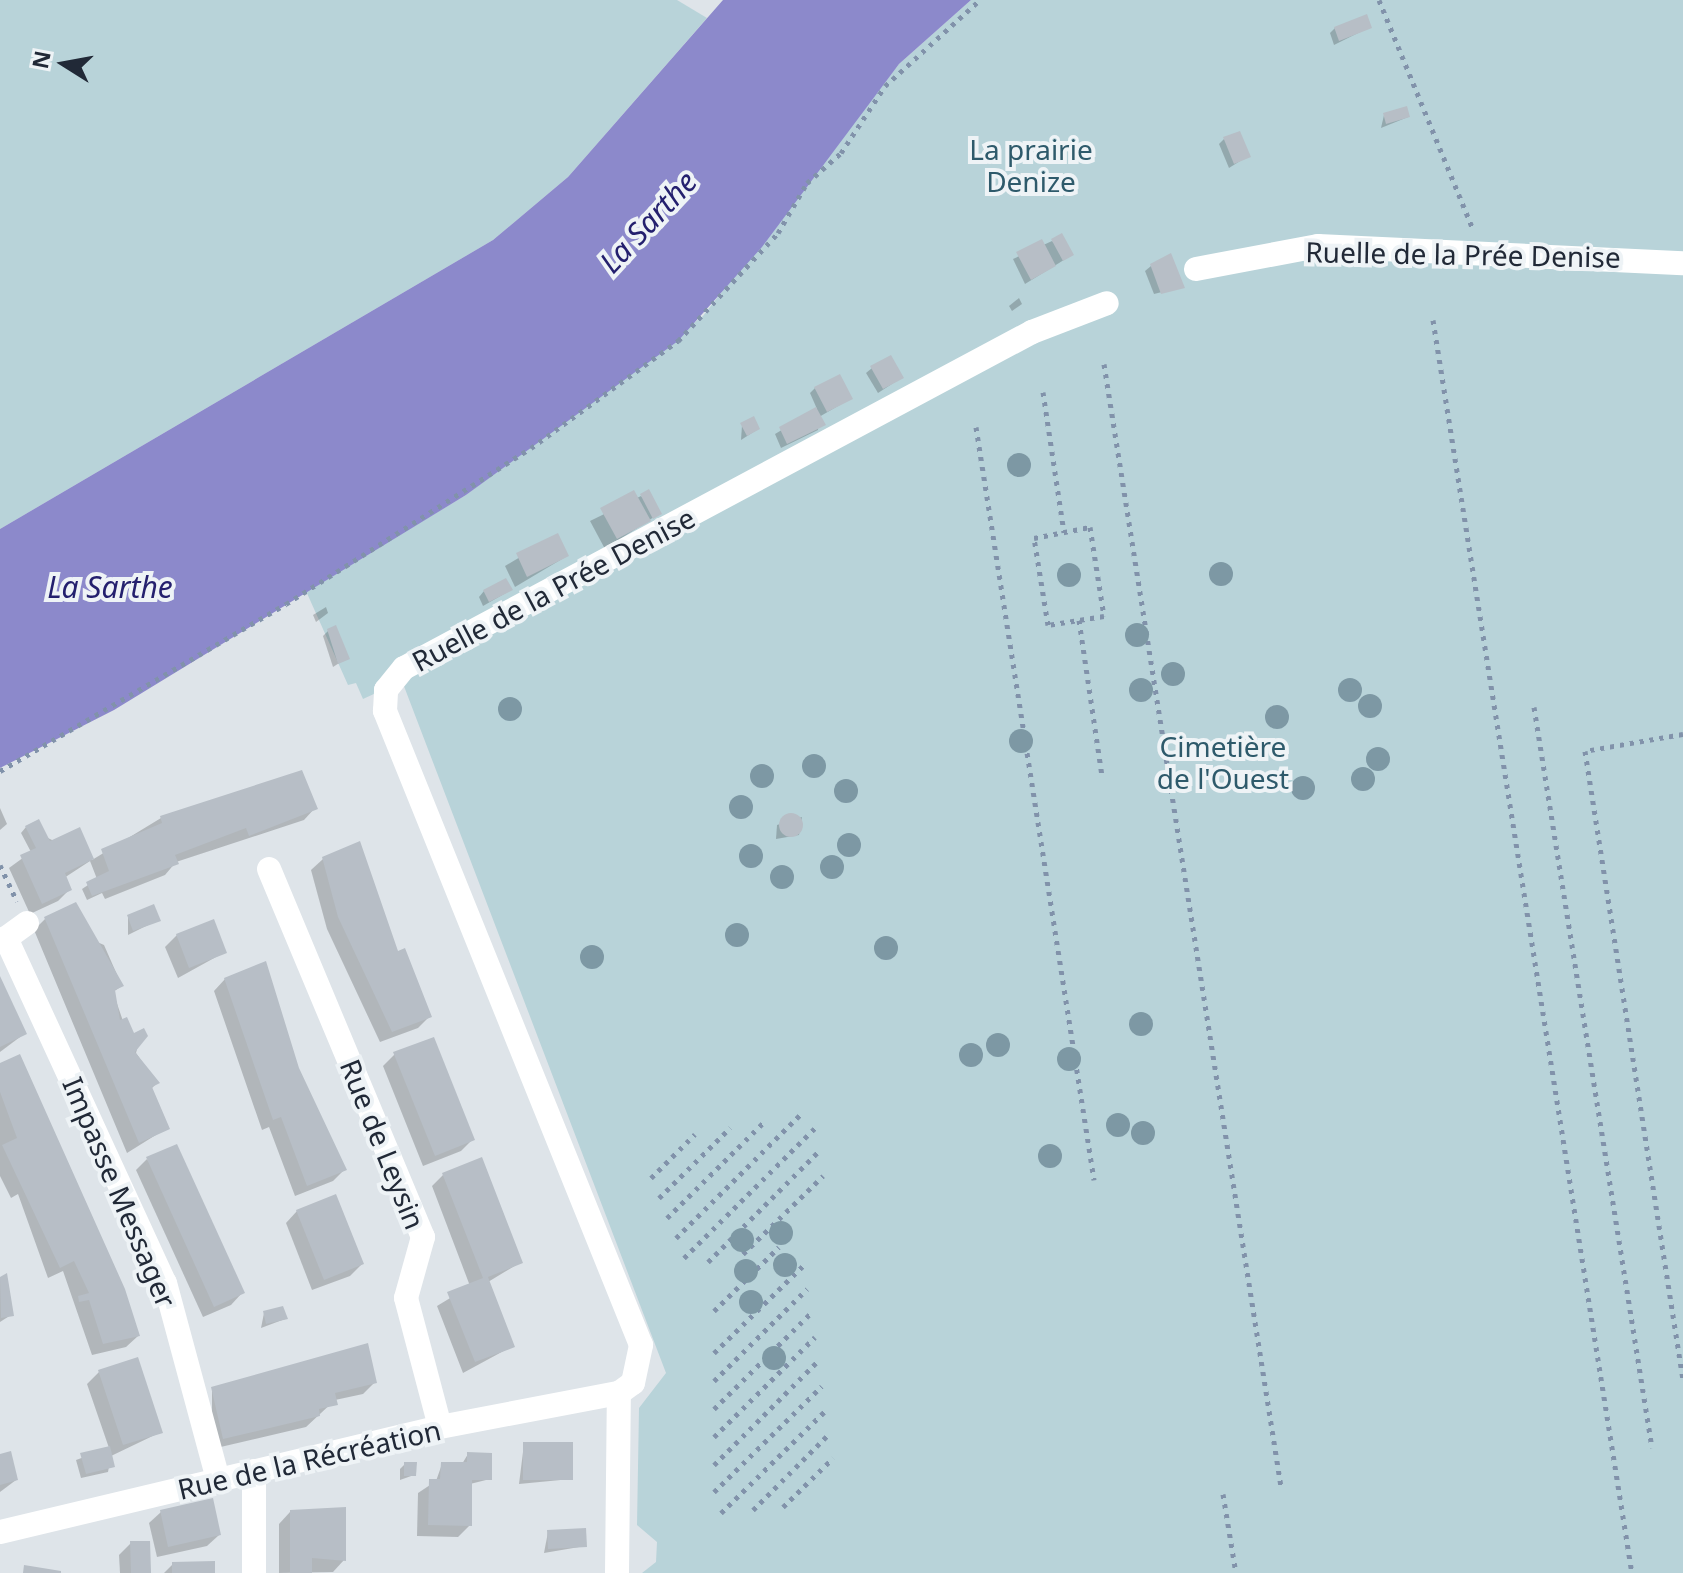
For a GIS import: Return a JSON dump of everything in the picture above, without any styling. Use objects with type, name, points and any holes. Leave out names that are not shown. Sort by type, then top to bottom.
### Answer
[{"type":"street","name":"Ruelle de la Prée Denise","points":[[1196,269],[1318,246],[1482,250],[1683,263]]},
{"type":"street","name":"Ruelle de la Prée Denise","points":[[619,1393],[640,1371],[641,1345],[383,707],[386,690],[404,668],[1032,332],[1107,303]]},
{"type":"street","name":"Rue de Leysin","points":[[269,869],[423,1237],[406,1298],[440,1427]]},
{"type":"street","name":"Impasse Messager","points":[[27,923],[6,938],[165,1283],[218,1480]]},
{"type":"street","name":"Rue de la Récréation","points":[[0,1532],[440,1427],[619,1393]]},
{"type":"street","points":[[617,1573],[619,1393]]},
{"type":"street","points":[[254,1471],[254,1573]]},
{"type":"path","points":[[0,771],[439,507],[678,341],[778,233],[807,183],[841,153],[885,86],[980,0]]},
{"type":"path","points":[[1379,0],[1482,250]]},
{"type":"path","points":[[1433,320],[1632,1573]]},
{"type":"path","points":[[1104,364],[1281,1487]]},
{"type":"path","points":[[1043,392],[1064,532]]},
{"type":"path","points":[[976,427],[1094,1180]]},
{"type":"path","points":[[1090,527],[1104,616],[1079,620],[1048,625],[1034,538],[1090,527]]},
{"type":"path","points":[[1079,620],[1102,775]]},
{"type":"path","points":[[1534,707],[1652,1448]]},
{"type":"path","points":[[1683,734],[1585,751],[1683,1380]]},
{"type":"path","points":[[0,865],[27,923]]},
{"type":"path","points":[[676,1238],[800,1115]]},
{"type":"path","points":[[667,1218],[764,1122]]},
{"type":"path","points":[[684,1258],[816,1127]]},
{"type":"path","points":[[659,1198],[730,1128]]},
{"type":"path","points":[[651,1178],[695,1134]]},
{"type":"path","points":[[708,1262],[819,1151]]},
{"type":"path","points":[[743,1254],[823,1176]]},
{"type":"path","points":[[714,1311],[779,1247]]},
{"type":"path","points":[[714,1353],[804,1265]]},
{"type":"path","points":[[714,1381],[807,1289]]},
{"type":"path","points":[[714,1409],[811,1313]]},
{"type":"path","points":[[714,1437],[815,1337]]},
{"type":"path","points":[[714,1465],[818,1361]]},
{"type":"path","points":[[714,1492],[822,1386]]},
{"type":"path","points":[[721,1513],[826,1410]]},
{"type":"path","points":[[753,1510],[829,1434]]},
{"type":"path","points":[[783,1507],[833,1458]]},
{"type":"path","points":[[1223,1494],[1236,1573]]},
{"type":"green space","points":[[0,0],[677,0],[707,18],[568,177],[493,240],[0,529]]},
{"type":"green space","name":"Cimetière de l'Ouest","points":[[971,0],[1683,0],[1683,1573],[642,1573],[656,1562],[657,1542],[637,1525],[639,1408],[666,1373],[402,681],[363,699],[356,683],[348,685],[306,591],[466,495],[703,316],[899,64]]},
{"type":"water","name":"La Sarthe","points":[[723,0],[971,0],[899,64],[762,247],[678,341],[466,495],[114,710],[0,768],[0,529],[493,240],[568,177]]},
{"type":"building","points":[[1367,14],[1372,28],[1339,41],[1334,27]]},
{"type":"building","points":[[1407,106],[1410,117],[1386,124],[1383,113]]},
{"type":"building","points":[[1240,131],[1251,157],[1234,164],[1223,137]]},
{"type":"building","points":[[1062,233],[1074,255],[1063,261],[1051,239]]},
{"type":"building","points":[[1042,239],[1056,266],[1031,280],[1016,252]]},
{"type":"building","points":[[1171,253],[1185,288],[1161,294],[1150,264]]},
{"type":"building","points":[[891,355],[904,378],[883,389],[870,366]]},
{"type":"building","points":[[840,374],[853,399],[827,412],[814,387]]},
{"type":"building","points":[[816,407],[826,425],[787,444],[779,427]]},
{"type":"building","points":[[754,416],[760,429],[747,436],[740,423]]},
{"type":"building","points":[[649,489],[662,514],[653,519],[640,494]]},
{"type":"building","points":[[634,490],[651,521],[617,539],[600,508]]},
{"type":"building","points":[[558,533],[569,556],[527,577],[516,553]]},
{"type":"building","points":[[506,578],[513,590],[489,602],[483,590]]},
{"type":"building","points":[[336,625],[350,659],[338,664],[327,629]]},
{"type":"building","points":[[302,770],[318,809],[249,836],[246,828],[175,855],[179,864],[92,896],[86,882],[109,871],[101,849],[162,823],[160,816]]},
{"type":"building","points":[[786,813],[796,813],[803,820],[803,830],[796,837],[786,837],[779,830],[779,820]]},
{"type":"building","points":[[39,819],[50,841],[80,827],[94,859],[65,873],[72,890],[42,904],[20,855],[36,848],[25,826]]},
{"type":"building","points":[[360,841],[398,951],[405,948],[432,1017],[392,1032],[338,917],[322,857]]},
{"type":"building","points":[[76,902],[124,986],[115,990],[120,1020],[127,1017],[134,1033],[144,1028],[148,1036],[135,1052],[160,1083],[152,1087],[170,1129],[139,1143],[44,917]]},
{"type":"building","points":[[154,904],[161,921],[133,931],[127,915]]},
{"type":"building","points":[[214,919],[227,953],[189,968],[176,934]]},
{"type":"building","points":[[266,961],[299,1068],[347,1170],[307,1186],[281,1117],[273,1120],[224,978]]},
{"type":"building","points":[[0,976],[27,1034],[0,1047]]},
{"type":"building","points":[[434,1037],[475,1140],[435,1156],[393,1052]]},
{"type":"building","points":[[20,1054],[125,1289],[140,1336],[103,1344],[89,1300],[79,1302],[78,1296],[89,1293],[74,1261],[60,1268],[2,1145],[17,1138],[0,1092],[0,1063]]},
{"type":"building","points":[[177,1144],[245,1293],[214,1307],[146,1157]]},
{"type":"building","points":[[482,1157],[523,1263],[488,1277],[515,1347],[475,1362],[447,1292],[483,1278],[442,1173]]},
{"type":"building","points":[[336,1194],[364,1264],[324,1280],[296,1210]]},
{"type":"building","points":[[7,1273],[14,1316],[1,1318],[0,1277]]},
{"type":"building","points":[[283,1306],[288,1319],[266,1324],[263,1311]]},
{"type":"building","points":[[368,1343],[377,1383],[335,1393],[338,1405],[319,1409],[320,1416],[223,1439],[211,1387]]},
{"type":"building","points":[[138,1357],[163,1433],[123,1445],[98,1370]]},
{"type":"building","points":[[523,1442],[573,1442],[573,1480],[523,1480]]},
{"type":"building","points":[[110,1446],[115,1467],[86,1474],[80,1453]]},
{"type":"building","points":[[11,1451],[18,1480],[0,1485],[0,1454]]},
{"type":"building","points":[[467,1452],[492,1453],[492,1480],[472,1480],[472,1526],[428,1525],[429,1479],[440,1479],[441,1462],[467,1462]]},
{"type":"building","points":[[404,1462],[417,1462],[416,1476],[404,1476]]},
{"type":"building","points":[[213,1498],[221,1535],[168,1547],[160,1510]]},
{"type":"building","points":[[346,1507],[346,1561],[312,1558],[312,1573],[290,1573],[290,1510]]},
{"type":"building","points":[[586,1528],[587,1547],[548,1549],[547,1530]]},
{"type":"building","points":[[130,1541],[150,1541],[151,1573],[131,1573]]},
{"type":"building","points":[[215,1561],[215,1573],[172,1573],[172,1562]]},
{"type":"building","points":[[24,1565],[61,1571],[61,1573],[23,1573]]},
{"type":"park label","name":"La prairie Denize","points":[[1031,165]]}]
